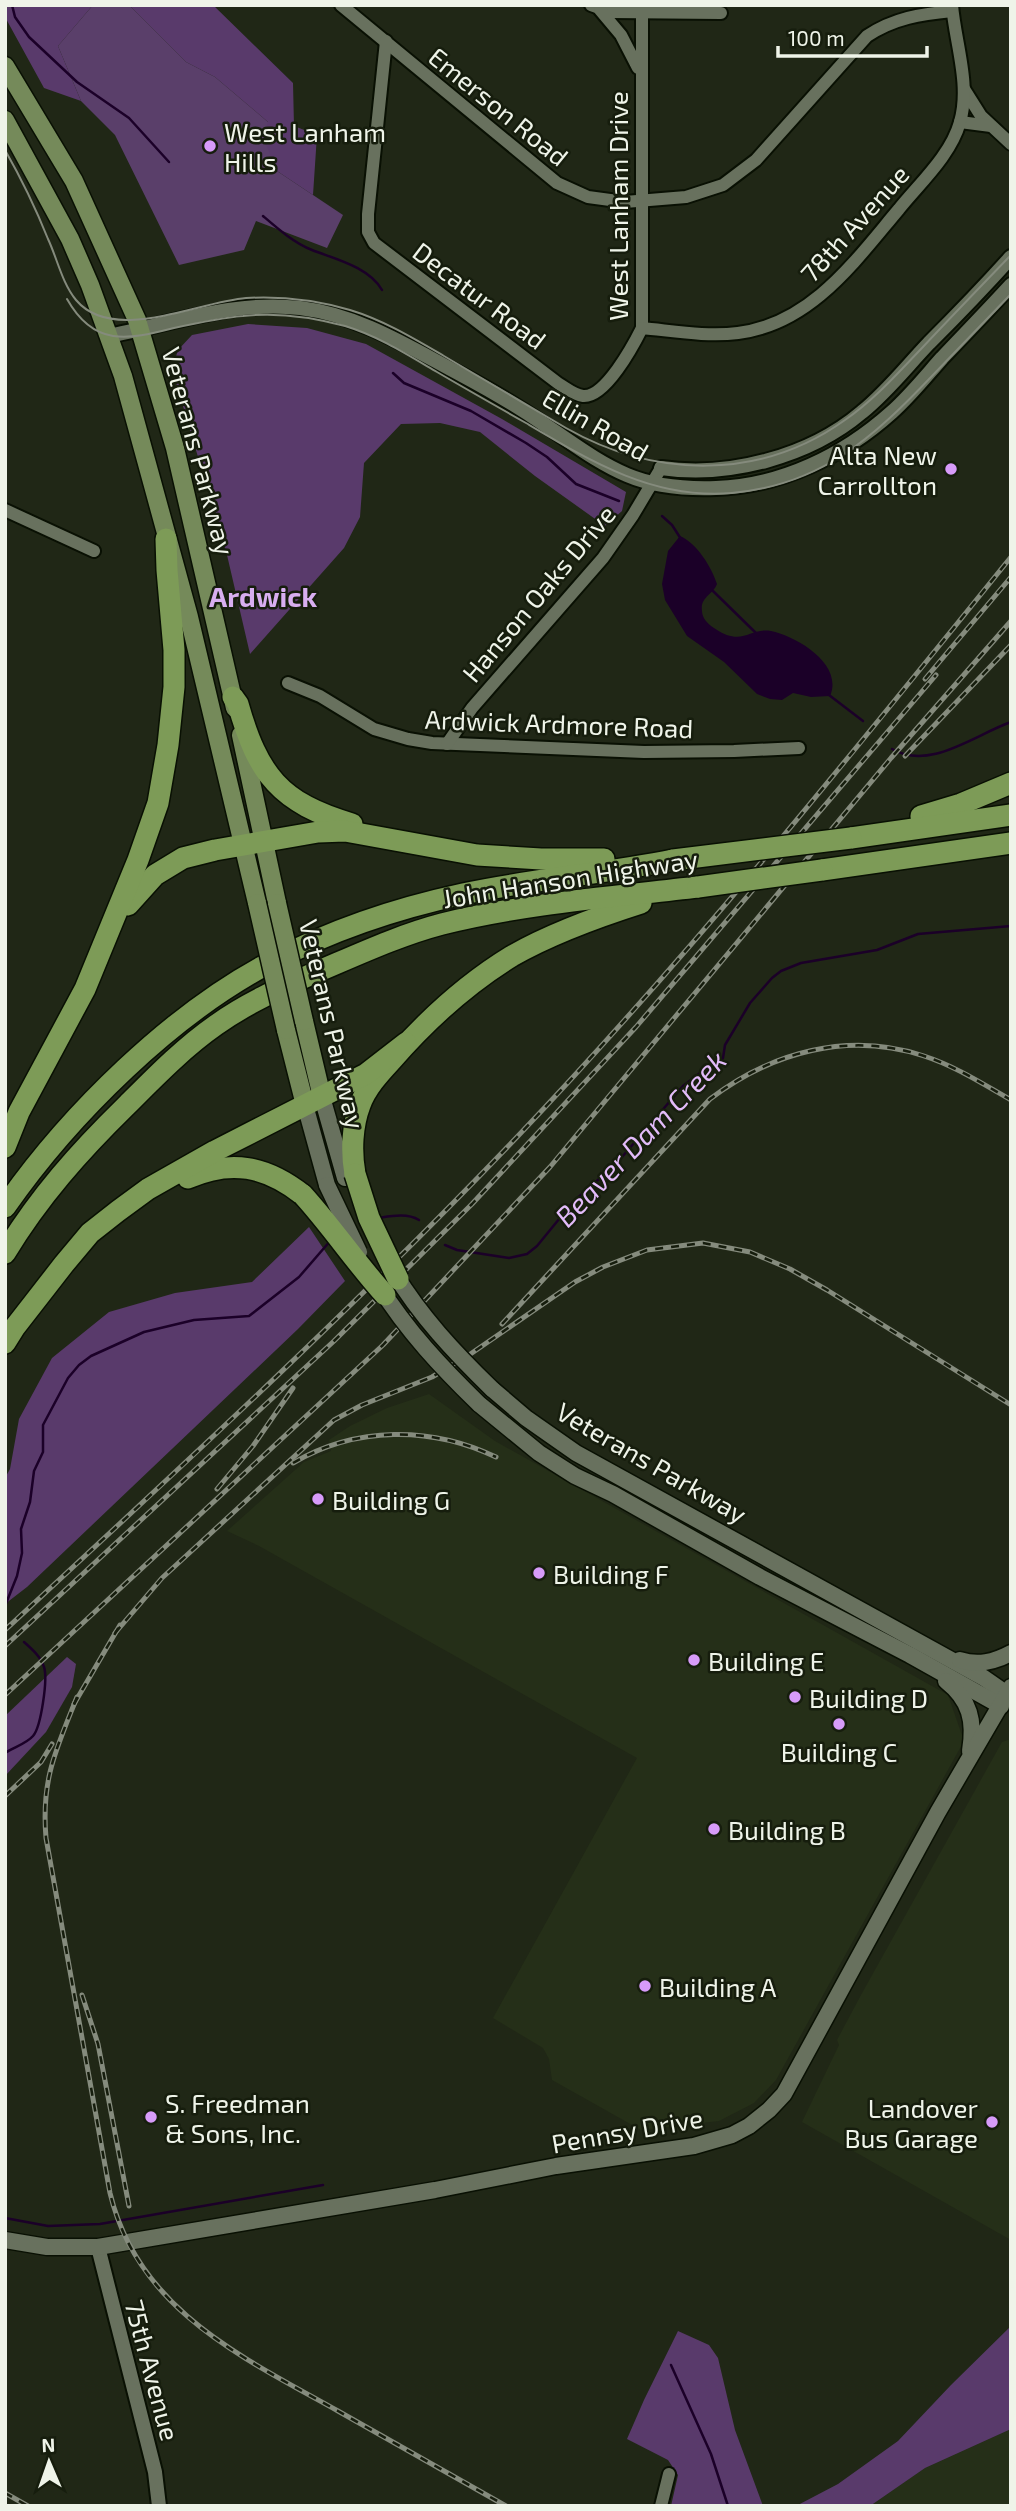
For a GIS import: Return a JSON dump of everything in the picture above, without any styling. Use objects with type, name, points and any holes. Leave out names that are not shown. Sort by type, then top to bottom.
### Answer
[{"type":"highway","points":[[5,1147],[19,1112],[85,989],[111,930],[158,803],[174,687],[166,539]]},
{"type":"highway","points":[[233,698],[238,704],[253,752],[270,778],[286,793],[307,808],[328,817],[432,847]]},
{"type":"highway","points":[[887,833],[916,817],[961,804],[1011,783]]},
{"type":"highway","name":"John Hanson Highway","points":[[5,1208],[58,1139],[120,1075],[207,1002],[274,960],[353,926],[440,899],[510,884],[1011,815]]},
{"type":"highway","points":[[111,930],[144,886],[169,865],[198,854],[318,832],[345,831],[501,857],[587,860],[645,855],[673,860]]},
{"type":"highway","name":"John Hanson Highway","points":[[5,1253],[41,1197],[72,1160],[157,1075],[213,1027],[260,997],[363,952],[440,925],[508,911],[1011,843]]},
{"type":"highway","points":[[5,1343],[90,1233],[148,1189],[366,1074],[406,1043],[456,996],[513,956],[583,923],[698,887]]},
{"type":"highway","points":[[391,1287],[366,1209],[350,1176],[360,1105],[375,1079],[406,1043]]},
{"type":"highway","points":[[64,1264],[119,1216],[157,1191],[195,1174],[223,1166],[241,1166],[277,1178],[303,1195],[321,1214],[361,1269],[391,1287]]},
{"type":"main road","name":"Veterans Parkway","points":[[5,66],[74,181],[140,330],[175,448],[304,1021],[313,1101],[327,1185],[350,1236],[391,1287],[492,1389],[526,1418],[576,1453],[984,1678],[1008,1699]]},
{"type":"main road","name":"Veterans Parkway","points":[[5,120],[70,239],[90,285],[122,376],[192,630],[286,1030],[313,1101],[350,1176]]},
{"type":"main road","name":"Veterans Parkway","points":[[391,1287],[414,1336],[444,1370],[479,1404],[540,1453],[575,1476],[661,1520],[760,1577],[910,1655],[1008,1699]]},
{"type":"main road","points":[[941,1655],[981,1664],[996,1661],[1011,1653]]},
{"type":"main road","points":[[910,1655],[949,1683],[966,1705],[973,1723],[969,1760]]},
{"type":"main road","name":"Pennsy Drive","points":[[5,2240],[47,2247],[98,2248],[435,2190],[556,2166],[694,2146],[732,2135],[749,2126],[784,2094],[969,1760],[1008,1699]]},
{"type":"street","name":"Emerson Road","points":[[341,5],[557,183],[588,197],[642,202],[686,197],[730,181],[756,160],[867,36],[905,17],[952,8]]},
{"type":"street","points":[[595,8],[721,13]]},
{"type":"street","points":[[595,8],[621,35],[640,74]]},
{"type":"street","name":"78th Avenue","points":[[642,328],[739,333],[779,322],[810,305],[837,280],[923,179],[947,148],[960,122],[963,86],[952,8]]},
{"type":"street","name":"West Lanham Drive","points":[[559,384],[584,396],[601,389],[642,328],[642,9]]},
{"type":"street","name":"Decatur Road","points":[[386,41],[368,232],[374,243],[559,384]]},
{"type":"street","points":[[963,86],[973,105],[1011,144]]},
{"type":"street","points":[[960,122],[991,126]]},
{"type":"street","name":"Ellin Road","points":[[661,468],[685,472],[729,470],[807,445],[844,425],[862,413],[886,390],[1011,257]]},
{"type":"street","name":"Ellin Road","points":[[108,336],[220,310],[247,307],[301,308],[341,317],[372,327],[398,340],[520,408],[590,456],[627,475],[652,483],[704,488],[756,484],[801,470],[857,441],[893,411],[1011,285]]},
{"type":"street","name":"Hanson Oaks Drive","points":[[447,744],[472,708],[603,558],[661,468]]},
{"type":"street","points":[[5,510],[94,551]]},
{"type":"street","name":"Ardwick Ardmore Road","points":[[288,684],[320,696],[381,732],[447,744],[644,752],[799,748]]},
{"type":"street","name":"75th Avenue","points":[[98,2248],[155,2472],[159,2506]]},
{"type":"street","points":[[661,2506],[668,2474]]},
{"type":"shaded area","points":[[5,5],[93,5],[58,46],[81,101],[44,88],[5,17]]},
{"type":"shaded area","points":[[93,5],[129,5],[186,62],[215,77],[268,122],[277,171],[343,215],[327,248],[256,221],[244,250],[179,265],[115,135],[81,101],[58,46]]},
{"type":"shaded area","points":[[129,5],[213,5],[293,83],[294,126],[317,135],[313,195],[277,171],[263,137],[268,122],[215,77],[186,62]]},
{"type":"shaded area","points":[[248,324],[307,328],[366,344],[626,492],[622,511],[605,526],[535,476],[480,432],[440,423],[401,424],[364,463],[360,517],[344,548],[250,654],[227,555],[172,369],[178,350],[192,335]]},
{"type":"shaded area","points":[[680,536],[692,544],[703,557],[717,584],[702,606],[703,616],[708,623],[732,636],[771,631],[804,645],[815,653],[830,673],[833,684],[830,696],[811,697],[793,693],[782,700],[757,694],[724,662],[687,636],[665,600],[662,584],[668,551]]},
{"type":"shaded area","points":[[309,1227],[345,1281],[27,1587],[5,1604],[5,1478],[10,1469],[19,1419],[52,1358],[109,1312],[175,1293],[252,1282]]},
{"type":"shaded area","points":[[429,1394],[495,1441],[948,1695],[964,1741],[776,2080],[754,2103],[719,2121],[641,2130],[552,2080],[549,2059],[543,2048],[493,2018],[637,1758],[259,1546],[227,1531],[304,1462],[331,1451],[329,1440],[350,1426],[387,1408]]},
{"type":"shaded area","points":[[67,1657],[76,1664],[72,1687],[46,1732],[5,1776],[5,1716]]},
{"type":"shaded area","points":[[1011,1739],[1011,2240],[802,2122],[839,2045],[837,2040],[861,1995],[1002,1742]]},
{"type":"shaded area","points":[[1011,2326],[1011,2429],[925,2468],[870,2506],[796,2506],[838,2484],[898,2441]]},
{"type":"shaded area","points":[[678,2331],[709,2345],[718,2358],[735,2430],[763,2506],[671,2506],[678,2475],[668,2460],[627,2439]]},
{"type":"shaded area","points":[[1011,2429],[1011,2506],[870,2506],[925,2468]]},
{"type":"waterway","points":[[12,5],[15,17],[29,37],[77,82],[129,118],[169,162]]},
{"type":"waterway","points":[[263,216],[299,243],[369,275],[382,290]]},
{"type":"waterway","points":[[393,373],[404,383],[471,411],[526,443],[547,457],[576,484],[619,501]]},
{"type":"waterway","points":[[662,516],[681,539]]},
{"type":"waterway","points":[[713,591],[758,635]]},
{"type":"waterway","points":[[829,695],[863,721]]},
{"type":"waterway","points":[[892,749],[907,755],[937,754],[1011,722]]},
{"type":"waterway","name":"Beaver Dam Creek","points":[[445,1245],[457,1250],[509,1258],[527,1254],[537,1246],[573,1202],[616,1164],[683,1086],[723,1058],[725,1045],[750,1003],[781,971],[801,963],[877,950],[918,934],[1011,926]]},
{"type":"waterway","name":"Beaver Dam Creek","points":[[378,1218],[404,1216],[419,1220]]},
{"type":"waterway","name":"Beaver Dam Creek","points":[[5,1606],[17,1576],[22,1553],[21,1529],[30,1502],[34,1471],[43,1452],[43,1425],[68,1378],[79,1365],[91,1356],[144,1332],[194,1320],[249,1316],[299,1277],[331,1240]]},
{"type":"waterway","name":"Beaver Dam Creek","points":[[5,1753],[33,1736],[43,1703],[44,1667],[24,1642]]},
{"type":"waterway","points":[[5,2218],[48,2226],[100,2224],[323,2185]]},
{"type":"waterway","points":[[671,2365],[711,2454],[728,2506]]},
{"type":"tram line","points":[[5,150],[33,205],[67,286],[76,300],[92,313],[111,319],[133,320],[246,298],[285,298],[337,307],[362,314],[398,330],[600,445],[671,464],[707,466],[743,463],[778,454],[812,440],[845,420],[885,386],[1011,255]]},
{"type":"tram line","points":[[67,299],[77,315],[88,325],[113,336],[141,335],[208,321],[256,315],[295,316],[345,326],[392,346],[599,464],[649,484],[703,494],[764,488],[819,469],[843,455],[910,398],[1011,294]]},
{"type":"railway","points":[[5,1630],[329,1326],[517,1137],[646,997],[708,925],[831,779],[1011,557]]},
{"type":"railway","points":[[925,679],[1011,577]]},
{"type":"railway","points":[[5,1695],[383,1345],[550,1167],[891,758],[1011,621]]},
{"type":"railway","points":[[905,756],[1011,645]]},
{"type":"railway","points":[[5,1646],[334,1341],[472,1204],[636,1027],[936,675]]},
{"type":"railway","points":[[502,1324],[710,1099],[759,1069],[812,1050],[839,1046],[896,1049],[947,1065],[1011,1100]]},
{"type":"railway","points":[[115,1633],[162,1578],[334,1420],[362,1405],[432,1377],[469,1355],[575,1282],[603,1267],[647,1250],[703,1243],[750,1252],[790,1269],[1011,1405]]},
{"type":"railway","points":[[217,1489],[253,1446],[293,1388]]},
{"type":"railway","points":[[293,1463],[342,1442],[394,1434],[446,1440],[496,1457]]},
{"type":"railway","points":[[74,1704],[120,1625]]},
{"type":"railway","points":[[77,1697],[48,1781],[46,1838],[110,2193],[124,2234],[144,2269],[169,2299],[198,2326],[266,2371],[506,2506]]},
{"type":"railway","points":[[5,1796],[41,1762],[52,1744]]},
{"type":"railway","points":[[82,1995],[98,2044],[129,2206]]},
{"type":"railway","points":[[5,2493],[28,2506]]},
{"type":"place","name":"West Lanham Hills","points":[[210,146]]},
{"type":"place","name":"Alta New Carrollton","points":[[951,469]]},
{"type":"place","name":"Building G","points":[[318,1499]]},
{"type":"place","name":"Building F","points":[[539,1573]]},
{"type":"place","name":"Building E","points":[[694,1660]]},
{"type":"place","name":"Building D","points":[[795,1697]]},
{"type":"place","name":"Building C","points":[[839,1724]]},
{"type":"place","name":"Building B","points":[[714,1829]]},
{"type":"place","name":"Building A","points":[[645,1986]]},
{"type":"place","name":"S. Freedman & Sons, Inc.","points":[[151,2117]]},
{"type":"place","name":"Landover Bus Garage","points":[[992,2122]]},
{"type":"district","name":"Ardwick","points":[[263,596]]}]
